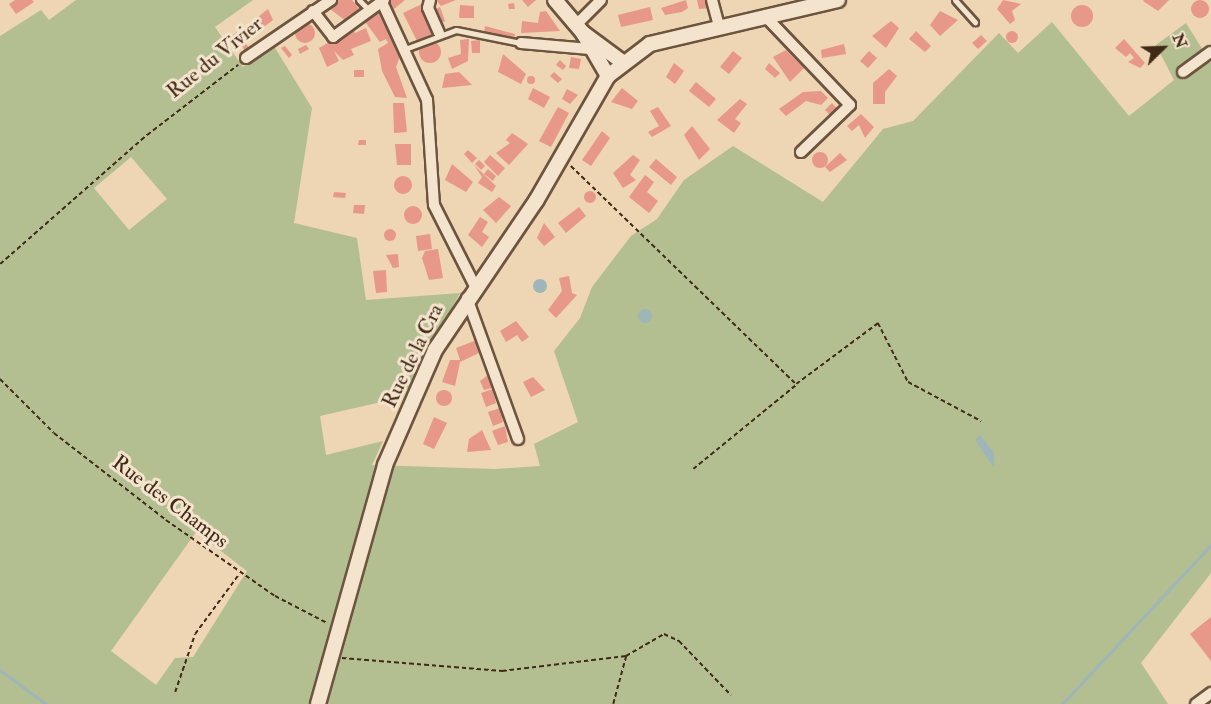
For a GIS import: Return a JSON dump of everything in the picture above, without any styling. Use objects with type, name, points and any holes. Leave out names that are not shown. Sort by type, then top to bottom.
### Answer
[{"type":"street","name":"Rue du Vivier","points":[[246,58],[331,0]]},
{"type":"street","points":[[430,0],[428,8],[439,33]]},
{"type":"street","points":[[555,0],[579,29],[608,76]]},
{"type":"street","points":[[579,29],[601,0]]},
{"type":"street","points":[[712,0],[719,27]]},
{"type":"street","name":"Rue de la Cra","points":[[318,704],[385,465],[435,350],[467,298],[562,157],[608,76],[621,61],[650,44],[815,3],[838,0]]},
{"type":"street","points":[[313,11],[333,37],[383,1],[427,100],[434,205],[475,286]]},
{"type":"street","points":[[765,16],[850,105],[801,152]]},
{"type":"street","points":[[579,29],[621,61]]},
{"type":"street","points":[[521,43],[590,49]]},
{"type":"street","points":[[1183,72],[1211,52]]},
{"type":"street","points":[[467,298],[518,439]]},
{"type":"street","points":[[1196,704],[1211,693]]},
{"type":"lane","points":[[359,0],[369,10]]},
{"type":"lane","points":[[955,0],[975,22]]},
{"type":"lane","points":[[405,49],[439,33],[462,30],[521,43]]},
{"type":"path","name":"Rue du Vivier","points":[[0,264],[128,153],[246,58]]},
{"type":"path","points":[[562,157],[796,384]]},
{"type":"path","points":[[693,470],[796,384],[878,323],[908,382],[981,421]]},
{"type":"path","name":"Rue des Champs","points":[[0,379],[54,433],[240,573],[338,627]]},
{"type":"path","points":[[176,692],[195,634],[240,573]]},
{"type":"path","points":[[330,656],[502,671],[626,656],[669,633],[731,695]]},
{"type":"path","points":[[613,704],[626,656]]},
{"type":"green space","points":[[76,0],[253,0],[215,27],[243,67],[272,43],[312,108],[294,223],[357,238],[366,300],[460,293],[403,397],[320,416],[326,455],[383,441],[372,465],[495,469],[540,466],[534,444],[578,422],[554,351],[580,318],[592,287],[631,236],[657,219],[684,180],[733,146],[823,202],[883,129],[913,121],[999,33],[1018,53],[1052,22],[1129,116],[1174,80],[1156,45],[1186,23],[1211,63],[1211,573],[1141,663],[1168,704],[0,704],[0,36],[41,10],[49,20]],"holes":[[[131,157],[167,199],[129,230],[94,188]],[[196,532],[247,571],[193,657],[175,658],[156,685],[111,651]]]},
{"type":"water","points":[[537,279],[543,279],[547,286],[543,293],[537,293],[533,289],[533,283]]},
{"type":"water","points":[[645,309],[650,311],[652,316],[650,321],[645,323],[640,321],[638,316],[640,311]]},
{"type":"water","points":[[980,435],[994,453],[994,468],[975,440]]},
{"type":"building","points":[[15,0],[34,2],[16,14],[9,4]]},
{"type":"building","points":[[336,0],[352,0],[363,13],[350,24],[326,6]]},
{"type":"building","points":[[389,0],[405,0],[394,9]]},
{"type":"building","points":[[436,0],[456,0],[441,6]]},
{"type":"building","points":[[522,0],[536,0],[528,7]]},
{"type":"building","points":[[686,0],[688,8],[682,12],[665,15],[661,8]]},
{"type":"building","points":[[697,0],[709,0],[711,8],[699,9]]},
{"type":"building","points":[[1003,0],[1021,4],[1012,11],[1015,20],[1010,24],[997,9]]},
{"type":"building","points":[[1144,0],[1169,0],[1158,11],[1143,1]]},
{"type":"building","points":[[1200,0],[1206,3],[1209,9],[1206,15],[1200,18],[1194,15],[1191,9],[1194,3]]},
{"type":"building","points":[[514,3],[515,9],[509,9],[508,4]]},
{"type":"building","points":[[422,4],[434,33],[417,41],[403,13]]},
{"type":"building","points":[[460,5],[474,6],[474,18],[459,18]]},
{"type":"building","points":[[1082,5],[1090,8],[1093,16],[1090,24],[1082,27],[1074,24],[1071,16],[1074,8]]},
{"type":"building","points":[[440,7],[445,21],[440,24],[432,11]]},
{"type":"building","points":[[650,7],[653,20],[621,27],[618,15]]},
{"type":"building","points":[[268,9],[273,20],[250,38],[243,29]]},
{"type":"building","points":[[378,10],[401,54],[396,67],[407,98],[395,97],[382,71],[378,49],[388,43],[386,39],[380,42],[363,19]]},
{"type":"building","points":[[546,11],[560,31],[521,33],[522,21],[538,23],[540,12]]},
{"type":"building","points":[[940,11],[958,20],[940,36],[930,25]]},
{"type":"building","points":[[891,21],[899,28],[886,48],[872,36]]},
{"type":"building","points":[[305,23],[312,26],[315,33],[312,40],[305,43],[298,40],[295,33],[298,26]]},
{"type":"building","points":[[485,26],[515,34],[514,41],[484,33]]},
{"type":"building","points":[[353,28],[355,33],[366,28],[371,41],[351,49],[354,55],[343,60],[334,51],[339,61],[327,67],[319,48]]},
{"type":"building","points":[[916,31],[931,46],[925,52],[909,39]]},
{"type":"building","points":[[1014,31],[1018,37],[1014,43],[1010,43],[1006,35]]},
{"type":"building","points":[[237,32],[249,48],[245,51],[242,46],[237,50],[228,38]]},
{"type":"building","points":[[981,35],[987,41],[978,49],[972,43]]},
{"type":"building","points":[[469,39],[468,61],[452,69],[448,58],[461,54],[460,40]]},
{"type":"building","points":[[1124,39],[1145,63],[1140,68],[1128,62],[1134,58],[1130,53],[1126,57],[1115,48]]},
{"type":"building","points":[[480,40],[480,53],[472,53],[471,41]]},
{"type":"building","points":[[430,41],[438,44],[441,52],[438,60],[430,63],[422,60],[419,52],[422,44]]},
{"type":"building","points":[[844,44],[846,54],[822,58],[821,50]]},
{"type":"building","points":[[306,45],[309,49],[300,54],[298,49]]},
{"type":"building","points":[[285,46],[292,55],[289,58],[281,48]]},
{"type":"building","points":[[786,50],[804,68],[790,82],[773,57]]},
{"type":"building","points":[[733,51],[742,58],[729,74],[720,67]]},
{"type":"building","points":[[869,51],[877,58],[868,68],[860,61]]},
{"type":"building","points":[[503,54],[526,74],[521,84],[498,72]]},
{"type":"building","points":[[571,57],[581,59],[579,69],[569,68]]},
{"type":"building","points":[[560,60],[566,66],[563,70],[556,65]]},
{"type":"building","points":[[674,63],[684,71],[675,84],[666,77]]},
{"type":"building","points":[[769,63],[780,73],[775,78],[765,69]]},
{"type":"building","points":[[889,69],[897,76],[885,92],[885,104],[873,104],[873,83]]},
{"type":"building","points":[[354,70],[364,70],[364,77],[354,77]]},
{"type":"building","points":[[459,72],[472,85],[442,88],[445,74]]},
{"type":"building","points":[[554,72],[562,79],[558,83],[550,76]]},
{"type":"building","points":[[531,76],[535,80],[531,84],[527,80]]},
{"type":"building","points":[[696,82],[716,99],[709,107],[689,91]]},
{"type":"building","points":[[533,88],[550,97],[544,108],[528,99]]},
{"type":"building","points":[[622,88],[638,101],[632,109],[611,102]]},
{"type":"building","points":[[567,89],[578,95],[570,104],[562,99]]},
{"type":"building","points":[[821,91],[828,98],[821,105],[806,101],[786,116],[779,109],[803,92]]},
{"type":"building","points":[[740,99],[747,104],[735,119],[741,123],[734,133],[717,120]]},
{"type":"building","points":[[393,103],[404,103],[407,132],[394,133]]},
{"type":"building","points":[[832,103],[840,112],[833,118],[825,110]]},
{"type":"building","points":[[558,107],[569,113],[551,147],[539,141]]},
{"type":"building","points":[[658,107],[671,126],[652,137],[648,132],[659,126],[650,111]]},
{"type":"building","points":[[861,114],[874,127],[865,138],[859,125],[852,131],[847,126]]},
{"type":"building","points":[[692,126],[710,149],[699,160],[684,135]]},
{"type":"building","points":[[602,131],[610,138],[591,166],[582,160]]},
{"type":"building","points":[[512,133],[528,144],[509,165],[496,153],[510,143],[506,140]]},
{"type":"building","points":[[359,140],[366,140],[366,145],[358,145]]},
{"type":"building","points":[[395,144],[411,144],[411,165],[397,165]]},
{"type":"building","points":[[468,150],[477,158],[472,163],[464,154]]},
{"type":"building","points":[[820,152],[826,154],[828,160],[826,166],[820,168],[814,166],[812,160],[814,154]]},
{"type":"building","points":[[840,153],[847,160],[830,172],[825,167]]},
{"type":"building","points":[[490,155],[505,168],[498,176],[484,162]]},
{"type":"building","points":[[633,155],[640,160],[630,175],[636,180],[623,188],[613,173]]},
{"type":"building","points":[[656,159],[677,177],[671,185],[649,167]]},
{"type":"building","points":[[479,160],[485,166],[481,170],[475,164]]},
{"type":"building","points":[[452,164],[473,182],[466,192],[445,180]]},
{"type":"building","points":[[474,165],[496,186],[492,192],[478,183],[482,177]]},
{"type":"building","points":[[488,169],[496,176],[493,181],[484,174]]},
{"type":"building","points":[[645,175],[654,182],[647,192],[658,201],[649,213],[629,197]]},
{"type":"building","points":[[403,176],[409,179],[412,185],[409,191],[403,194],[397,191],[394,185],[397,179]]},
{"type":"building","points":[[592,191],[595,192],[595,202],[588,203],[585,202],[584,195],[585,192]]},
{"type":"building","points":[[334,192],[346,193],[345,198],[333,197]]},
{"type":"building","points":[[499,197],[511,206],[496,223],[483,210]]},
{"type":"building","points":[[354,205],[365,205],[364,214],[353,213]]},
{"type":"building","points":[[409,206],[417,206],[422,211],[420,222],[409,224],[404,219],[404,211]]},
{"type":"building","points":[[579,207],[586,216],[566,233],[558,223]]},
{"type":"building","points":[[480,217],[488,222],[482,232],[489,237],[482,247],[468,235]]},
{"type":"building","points":[[544,223],[555,237],[544,246],[537,238]]},
{"type":"building","points":[[392,229],[396,235],[392,241],[388,241],[384,233]]},
{"type":"building","points":[[430,234],[432,249],[418,251],[416,236]]},
{"type":"building","points":[[438,249],[443,278],[429,280],[422,258],[425,251]]},
{"type":"building","points":[[398,254],[399,267],[393,268],[386,255]]},
{"type":"building","points":[[386,270],[387,292],[376,293],[373,271]]},
{"type":"building","points":[[569,276],[572,293],[577,295],[556,318],[548,310],[562,291],[559,278]]},
{"type":"building","points":[[516,321],[529,337],[522,342],[517,335],[506,342],[500,331]]},
{"type":"building","points":[[477,340],[481,352],[460,362],[455,386],[442,382],[450,360],[460,360],[456,348]]},
{"type":"building","points":[[488,375],[492,388],[484,390],[480,381]]},
{"type":"building","points":[[533,377],[545,390],[531,397],[523,382]]},
{"type":"building","points":[[493,389],[496,403],[486,407],[481,393]]},
{"type":"building","points":[[444,390],[452,398],[444,406],[436,398]]},
{"type":"building","points":[[500,408],[503,422],[493,426],[488,412]]},
{"type":"building","points":[[434,417],[447,423],[434,449],[423,444]]},
{"type":"building","points":[[505,426],[508,442],[498,445],[492,431]]},
{"type":"building","points":[[482,430],[491,450],[467,452],[469,439]]},
{"type":"building","points":[[1211,617],[1211,661],[1190,634]]},
{"type":"waterway","points":[[1062,704],[1211,545]]},
{"type":"waterway","points":[[0,670],[46,704]]}]
